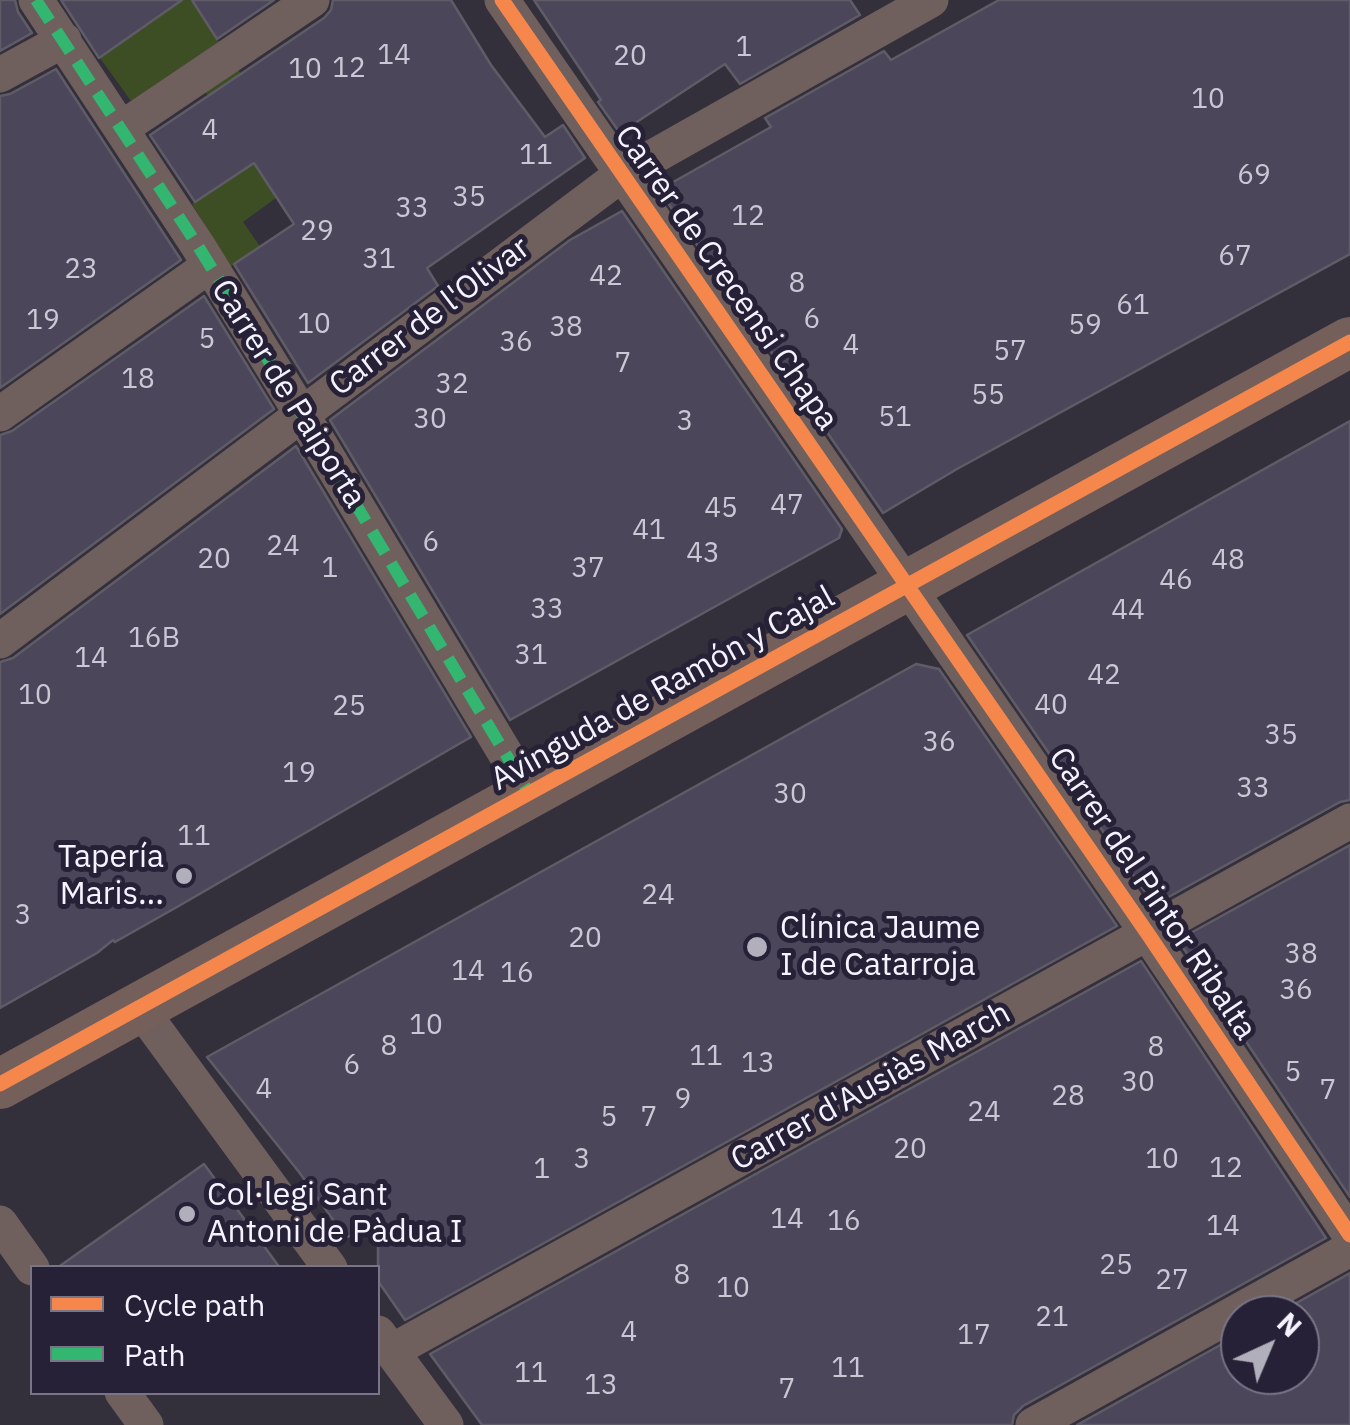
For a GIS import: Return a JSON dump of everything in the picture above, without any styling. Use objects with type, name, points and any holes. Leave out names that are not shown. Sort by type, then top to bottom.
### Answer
[{"type":"street","name":"Carrer de Paiporta","points":[[36,0],[122,128],[301,413],[530,794]]},
{"type":"street","points":[[122,128],[312,0]]},
{"type":"street","name":"Carrer de Crecensi Chapa","points":[[502,0],[907,586]]},
{"type":"street","name":"Carrer de l'Olivar","points":[[0,641],[621,174],[885,11],[931,0]]},
{"type":"street","points":[[0,75],[64,40]]},
{"type":"street","points":[[0,414],[209,266]]},
{"type":"street","name":"Avinguda de Ramón y Cajal","points":[[0,1083],[1350,342]]},
{"type":"street","name":"Carrer del Pintor Ribalta","points":[[907,586],[1350,1235]]},
{"type":"street","name":"Carrer d'Ausiàs March","points":[[384,1342],[1350,822]]},
{"type":"street","points":[[139,1007],[328,1265]]},
{"type":"street","points":[[0,1224],[30,1265]]},
{"type":"street","points":[[1033,1425],[1350,1248]]},
{"type":"street","points":[[384,1342],[446,1425]]},
{"type":"street","points":[[124,1395],[146,1425]]},
{"type":"green space","points":[[148,0],[192,0],[219,42],[131,101],[100,58],[158,16]]},
{"type":"green space","points":[[237,68],[310,173],[243,222],[264,252],[246,256],[230,267],[192,204],[253,163],[204,90]]},
{"type":"building","points":[[0,0],[15,0],[32,33],[0,51]]},
{"type":"building","points":[[61,0],[182,0],[99,58]]},
{"type":"building","points":[[192,0],[274,0],[217,39]]},
{"type":"building","points":[[333,0],[451,0],[491,65],[545,137],[563,125],[585,158],[427,268],[438,286],[308,383],[234,264],[294,224],[254,163],[195,202],[150,135],[324,18]]},
{"type":"building","points":[[534,0],[850,0],[860,15],[740,84],[725,64],[620,133]]},
{"type":"building","points":[[999,0],[1350,0],[1350,254],[883,513],[659,190],[771,127],[765,118],[884,51],[891,60]]},
{"type":"building","points":[[56,69],[181,260],[0,388],[0,96]]},
{"type":"building","points":[[622,211],[842,529],[839,538],[510,720],[330,420],[570,240]]},
{"type":"building","points":[[204,296],[274,409],[0,614],[0,435],[12,431]]},
{"type":"building","points":[[1350,421],[1350,800],[1154,905],[967,635]]},
{"type":"building","points":[[296,446],[471,737],[0,1008],[0,662],[13,658]]},
{"type":"building","points":[[916,664],[939,669],[1117,926],[405,1320],[380,1284],[378,1220],[346,1238],[207,1057]]},
{"type":"building","points":[[1350,845],[1350,1197],[1178,940]]},
{"type":"building","points":[[1141,961],[1326,1238],[1023,1406],[1014,1415],[1012,1425],[482,1425],[430,1354]]},
{"type":"building","name":"Col·legi Sant Antoni de Pàdua I","points":[[204,1164],[278,1265],[61,1265]]},
{"type":"building","points":[[1350,1273],[1350,1425],[1077,1425],[1220,1345],[1220,1395],[1320,1395],[1320,1295],[1311,1295]]},
{"type":"marked path","points":[[36,0],[198,246],[529,793]]},
{"type":"cycle path","points":[[502,0],[1148,934],[1350,1235]]},
{"type":"cycle path","points":[[0,1084],[1350,342]]},
{"type":"place","name":"Tapería Maris...","points":[[184,876]]},
{"type":"place","name":"Clínica Jaume I de Catarroja","points":[[757,947]]},
{"type":"place","name":"Col·legi Sant Antoni de Pàdua I","points":[[187,1214]]}]
